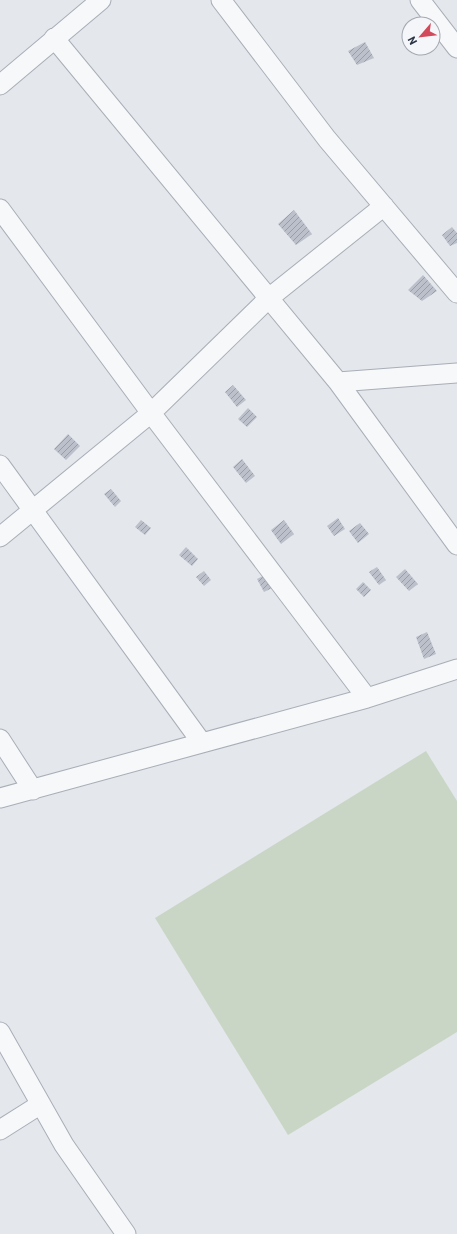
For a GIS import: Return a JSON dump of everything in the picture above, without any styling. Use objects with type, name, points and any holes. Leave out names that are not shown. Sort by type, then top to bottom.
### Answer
[{"type":"street","points":[[0,85],[101,0]]},
{"type":"street","points":[[221,0],[328,139],[457,293]]},
{"type":"street","points":[[420,0],[457,48]]},
{"type":"street","points":[[54,38],[338,382],[457,545]]},
{"type":"street","points":[[0,537],[151,413],[269,298],[384,206]]},
{"type":"street","points":[[0,209],[151,413],[367,698]]},
{"type":"street","points":[[338,382],[457,373]]},
{"type":"street","points":[[0,466],[202,743]]},
{"type":"street","points":[[0,798],[367,698],[457,669]]},
{"type":"street","points":[[0,740],[33,790]]},
{"type":"street","points":[[0,1032],[64,1145],[126,1234]]},
{"type":"street","points":[[0,1130],[41,1104]]},
{"type":"green space","points":[[426,751],[457,801],[457,1032],[288,1135],[155,918]]},
{"type":"building","points":[[365,42],[374,58],[357,65],[348,51]]},
{"type":"building","points":[[294,210],[312,234],[296,245],[278,224]]},
{"type":"building","points":[[452,227],[457,233],[457,243],[450,246],[442,235]]},
{"type":"building","points":[[423,275],[437,291],[422,301],[408,290]]},
{"type":"building","points":[[233,385],[246,400],[237,407],[225,392]]},
{"type":"building","points":[[248,408],[257,417],[247,427],[238,419]]},
{"type":"building","points":[[68,434],[80,446],[66,460],[54,449]]},
{"type":"building","points":[[242,459],[255,476],[246,483],[233,467]]},
{"type":"building","points":[[111,489],[121,501],[115,507],[104,494]]},
{"type":"building","points":[[338,518],[345,529],[334,536],[327,526]]},
{"type":"building","points":[[141,520],[151,528],[145,535],[135,527]]},
{"type":"building","points":[[284,520],[294,534],[281,544],[271,530]]},
{"type":"building","points":[[360,523],[369,534],[358,543],[349,531]]},
{"type":"building","points":[[186,547],[198,559],[192,566],[179,555]]},
{"type":"building","points":[[377,567],[386,580],[379,585],[369,572]]},
{"type":"building","points":[[405,569],[418,584],[409,591],[396,577]]},
{"type":"building","points":[[204,571],[211,580],[204,586],[196,577]]},
{"type":"building","points":[[265,575],[272,588],[264,592],[257,579]]},
{"type":"building","points":[[363,582],[371,590],[364,597],[356,589]]},
{"type":"building","points":[[427,632],[436,654],[424,659],[416,637]]}]
